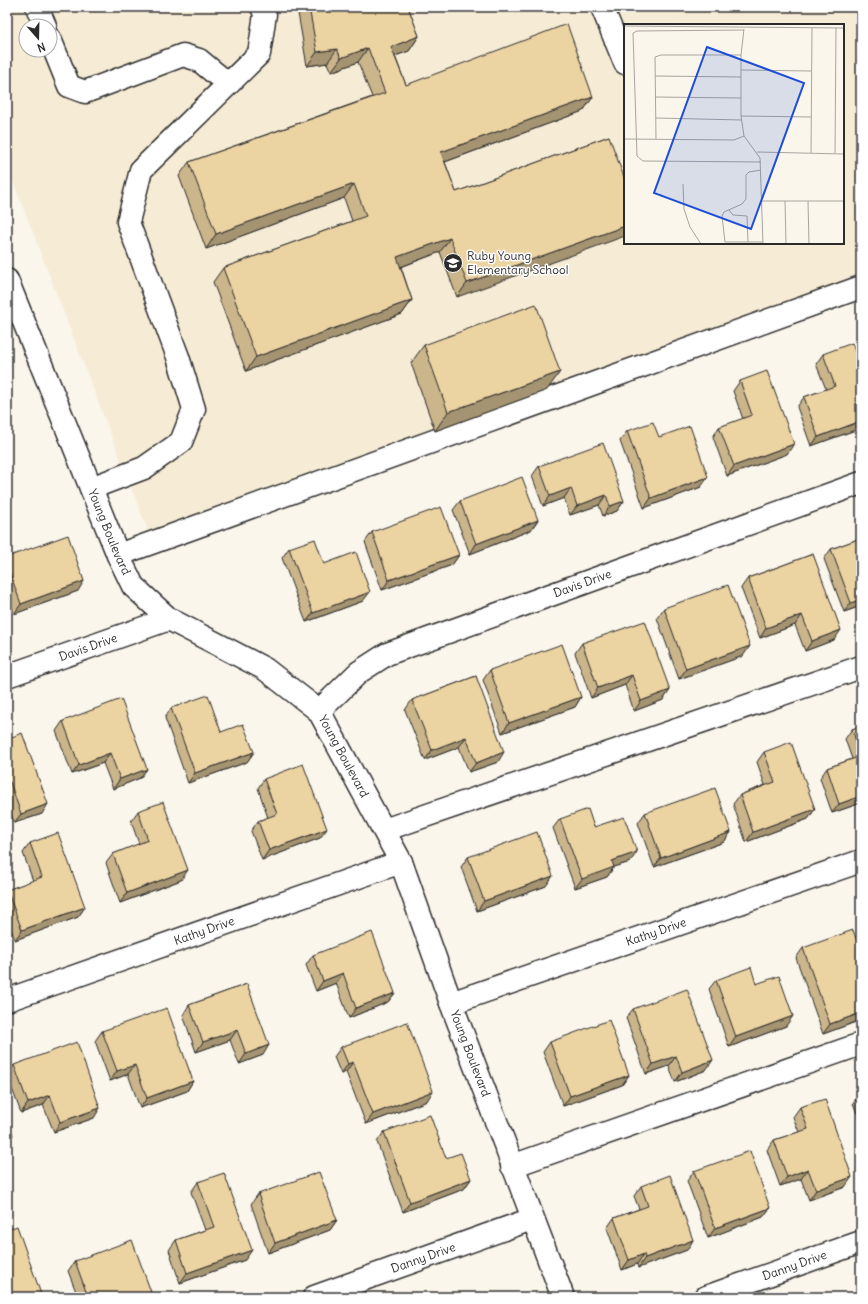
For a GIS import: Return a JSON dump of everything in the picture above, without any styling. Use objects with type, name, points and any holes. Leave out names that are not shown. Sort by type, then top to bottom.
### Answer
[{"type":"street","points":[[37,7],[42,18]]},
{"type":"street","points":[[91,488],[144,468],[181,442],[194,409],[178,357],[128,222],[141,170],[259,54],[265,14],[262,7]]},
{"type":"street","points":[[602,7],[624,61]]},
{"type":"street","points":[[58,58],[69,86],[85,92],[183,55],[199,60],[228,84]]},
{"type":"street","name":"Young Boulevard","points":[[7,280],[118,555],[133,586],[169,619],[265,669],[319,711],[401,862],[451,1003],[532,1219],[563,1297]]},
{"type":"street","points":[[118,555],[861,287]]},
{"type":"street","name":"Davis Drive","points":[[319,711],[359,672],[387,654],[861,483]]},
{"type":"street","name":"Davis Drive","points":[[7,676],[169,619]]},
{"type":"street","points":[[384,830],[861,666]]},
{"type":"street","name":"Kathy Drive","points":[[451,1003],[861,861]]},
{"type":"street","name":"Kathy Drive","points":[[7,1000],[401,862]]},
{"type":"street","points":[[512,1166],[861,1044]]},
{"type":"street","name":"Danny Drive","points":[[314,1297],[532,1219]]},
{"type":"street","name":"Danny Drive","points":[[706,1297],[861,1242]]},
{"type":"shaded area","name":"Ruby Young Elementary School","points":[[7,7],[861,7],[861,283],[151,539],[7,166]]},
{"type":"building","points":[[309,7],[408,7],[419,36],[391,47],[406,85],[567,24],[593,97],[441,152],[456,192],[609,136],[624,177],[624,226],[467,283],[450,238],[397,257],[412,300],[256,357],[223,268],[366,216],[354,184],[216,234],[189,162],[385,93],[368,48],[341,58],[337,49],[317,52]]},
{"type":"building","points":[[536,304],[560,372],[448,412],[424,345]]},
{"type":"building","points":[[852,343],[861,367],[861,421],[818,437],[804,397],[835,386],[823,354]]},
{"type":"building","points":[[767,371],[794,444],[734,466],[719,427],[752,415],[740,381]]},
{"type":"building","points":[[653,422],[659,437],[690,426],[708,477],[651,498],[627,431]]},
{"type":"building","points":[[603,443],[624,501],[610,506],[606,495],[577,506],[571,488],[550,496],[539,466]]},
{"type":"building","points":[[522,477],[538,520],[476,544],[460,501]]},
{"type":"building","points":[[441,507],[459,555],[389,580],[372,532]]},
{"type":"building","points":[[68,535],[84,581],[21,604],[7,565],[7,557]]},
{"type":"building","points":[[861,538],[861,599],[851,603],[831,549]]},
{"type":"building","points":[[315,539],[324,564],[356,552],[370,592],[313,613],[289,548]]},
{"type":"building","points":[[813,554],[841,630],[812,641],[802,615],[766,628],[748,578]]},
{"type":"building","points":[[728,585],[750,646],[686,669],[664,608]]},
{"type":"building","points":[[645,621],[670,690],[641,701],[632,675],[598,688],[582,643]]},
{"type":"building","points":[[562,644],[581,697],[509,723],[490,670]]},
{"type":"building","points":[[476,676],[504,752],[476,763],[466,737],[432,750],[412,700]]},
{"type":"building","points":[[208,695],[221,732],[243,724],[254,752],[195,773],[171,708]]},
{"type":"building","points":[[121,699],[147,769],[120,779],[110,753],[79,765],[63,721]]},
{"type":"building","points":[[861,726],[861,756],[852,729]]},
{"type":"building","points":[[22,733],[48,804],[21,814],[10,782],[7,783],[7,739]]},
{"type":"building","points":[[791,742],[815,809],[753,832],[740,795],[775,782],[764,752]]},
{"type":"building","points":[[861,756],[861,796],[839,804],[827,768]]},
{"type":"building","points":[[303,764],[327,829],[269,850],[258,821],[277,814],[264,779]]},
{"type":"building","points":[[715,788],[731,832],[661,858],[645,813]]},
{"type":"building","points":[[163,802],[188,870],[127,893],[113,854],[148,840],[138,811]]},
{"type":"building","points":[[588,809],[594,827],[624,817],[637,852],[612,861],[614,867],[582,879],[560,819]]},
{"type":"building","points":[[537,832],[553,876],[484,901],[468,857]]},
{"type":"building","points":[[58,833],[85,907],[22,930],[7,890],[42,877],[30,843]]},
{"type":"building","points":[[853,930],[861,952],[861,1013],[830,1024],[803,948]]},
{"type":"building","points":[[372,932],[395,993],[356,1008],[343,973],[323,981],[313,955]]},
{"type":"building","points":[[751,967],[756,984],[779,976],[793,1016],[736,1037],[716,980]]},
{"type":"building","points":[[247,984],[269,1045],[246,1054],[237,1030],[203,1042],[189,1005]]},
{"type":"building","points":[[687,989],[713,1060],[682,1072],[676,1056],[653,1064],[633,1009]]},
{"type":"building","points":[[167,1008],[193,1081],[147,1098],[135,1065],[117,1071],[102,1031]]},
{"type":"building","points":[[609,1020],[629,1075],[570,1096],[550,1042]]},
{"type":"building","points":[[407,1022],[433,1091],[373,1114],[353,1062],[348,1064],[341,1047]]},
{"type":"building","points":[[77,1042],[100,1108],[60,1122],[50,1095],[28,1103],[14,1065]]},
{"type":"building","points":[[825,1099],[852,1177],[816,1190],[808,1169],[787,1177],[774,1140],[808,1129],[800,1107]]},
{"type":"building","points":[[430,1115],[446,1158],[461,1153],[471,1179],[410,1202],[384,1132]]},
{"type":"building","points":[[7,1120],[13,1135],[7,1137]]},
{"type":"building","points":[[750,1151],[770,1208],[715,1228],[694,1171]]},
{"type":"building","points":[[319,1172],[337,1220],[275,1243],[258,1194]]},
{"type":"building","points":[[224,1173],[252,1250],[187,1273],[176,1240],[214,1227],[198,1182]]},
{"type":"building","points":[[670,1175],[693,1240],[645,1258],[644,1254],[629,1260],[614,1218],[648,1206],[641,1186]]},
{"type":"building","points":[[17,1226],[42,1297],[7,1297],[7,1230]]},
{"type":"building","points":[[132,1240],[151,1292],[138,1297],[88,1297],[75,1261]]},
{"type":"building","points":[[503,1294],[504,1297],[495,1297]]},
{"type":"place","name":"Ruby Young Elementary School","points":[[453,263]]}]
